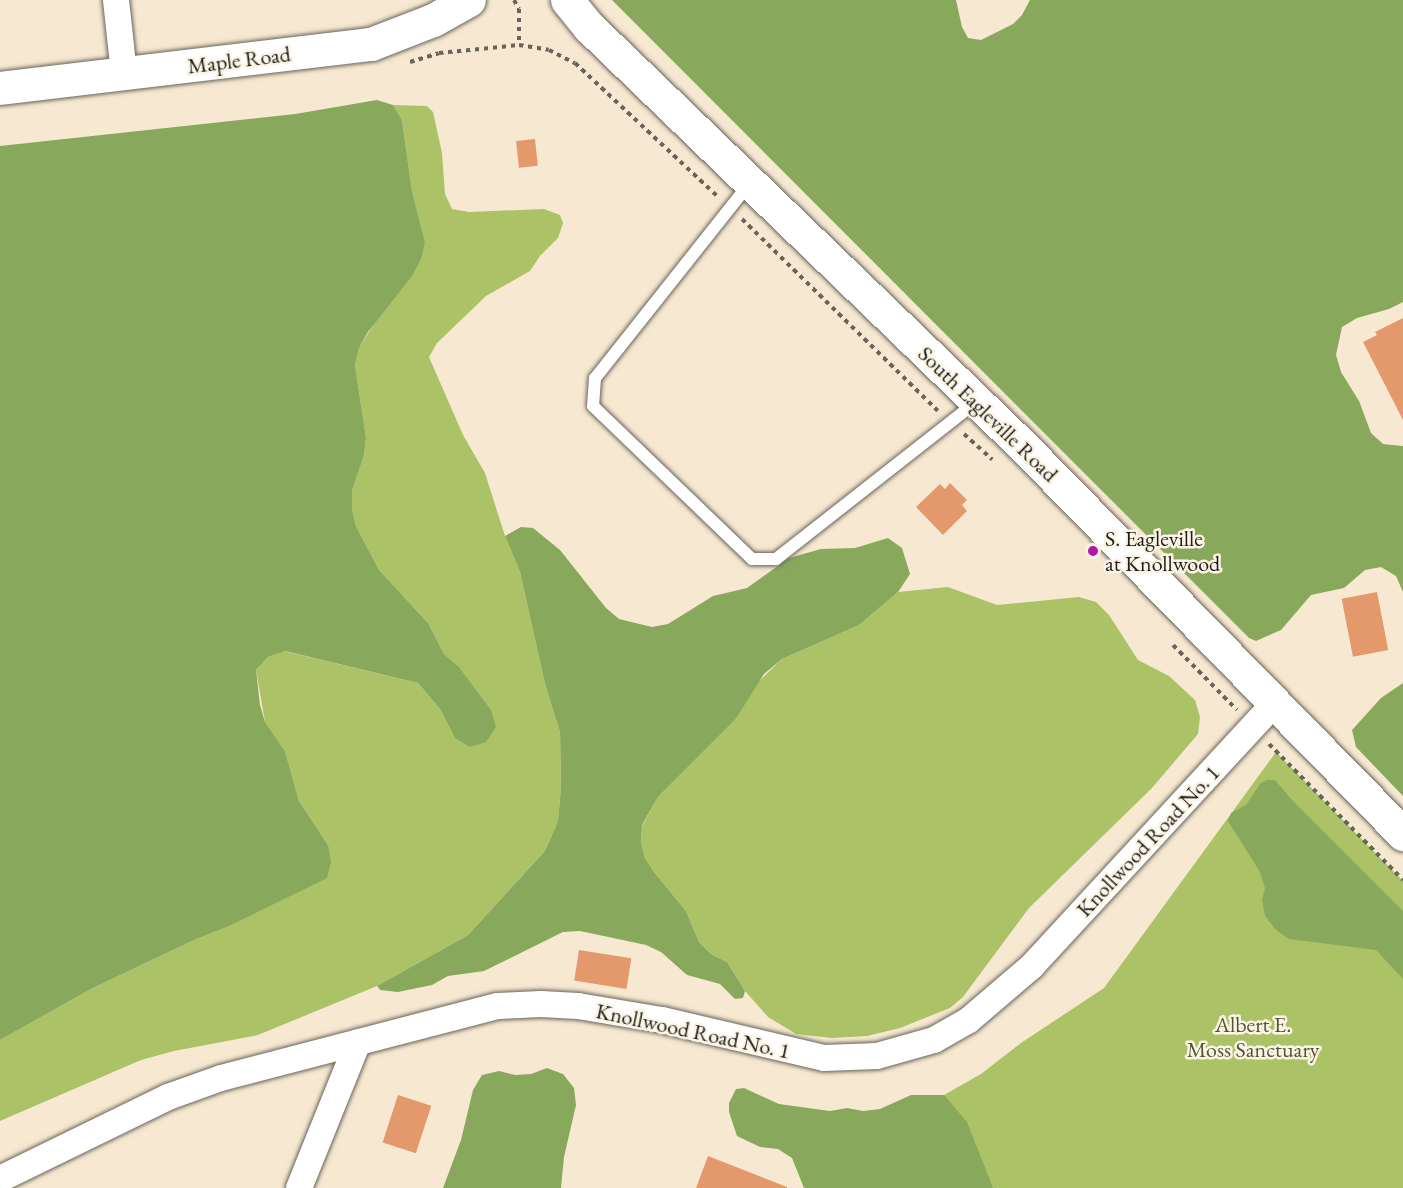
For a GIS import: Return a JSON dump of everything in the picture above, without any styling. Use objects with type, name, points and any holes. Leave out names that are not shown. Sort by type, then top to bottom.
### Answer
[{"type":"main road","name":"Maple Road","points":[[0,88],[371,44],[433,20],[469,0]]},
{"type":"main road","name":"South Eagleville Road","points":[[567,0],[740,195],[977,401],[1403,834]]},
{"type":"street","points":[[116,0],[124,74]]},
{"type":"street","name":"Knollwood Road No. 1","points":[[0,1179],[168,1096],[221,1078],[498,1006],[541,1004],[578,1006],[662,1020],[824,1058],[877,1056],[926,1043],[969,1020],[1032,966],[1275,703]]},
{"type":"street","points":[[299,1188],[358,1042]]},
{"type":"lane","points":[[740,195],[595,378],[594,406],[752,559],[776,559],[977,401]]},
{"type":"path","points":[[514,0],[519,9],[519,45]]},
{"type":"path","points":[[400,63],[439,53],[519,45],[549,50],[575,63],[740,195],[950,422],[998,465]]},
{"type":"path","points":[[1171,642],[1236,710]]},
{"type":"path","points":[[1269,744],[1403,880]]},
{"type":"green space","points":[[612,0],[956,0],[962,27],[968,38],[981,40],[1013,24],[1022,15],[1030,0],[1403,0],[1403,302],[1389,309],[1357,318],[1342,327],[1336,355],[1341,372],[1359,401],[1371,433],[1383,444],[1403,446],[1403,592],[1396,576],[1381,567],[1365,570],[1344,588],[1311,595],[1281,630],[1256,641],[1249,638]]},
{"type":"green space","points":[[377,100],[393,105],[402,120],[412,191],[425,242],[421,259],[412,276],[368,332],[359,348],[355,365],[366,438],[364,456],[352,490],[352,509],[356,526],[379,570],[428,623],[444,654],[458,666],[491,710],[496,727],[486,742],[470,747],[455,738],[440,709],[418,683],[285,651],[268,657],[256,670],[260,705],[265,722],[285,751],[299,801],[328,845],[331,862],[327,878],[227,927],[194,940],[93,988],[0,1040],[0,146],[295,114]]},
{"type":"green space","points":[[393,105],[427,106],[433,112],[442,153],[445,194],[452,209],[469,212],[544,209],[560,215],[563,223],[558,238],[540,256],[530,271],[486,296],[437,343],[429,357],[463,435],[485,473],[505,536],[520,572],[545,684],[560,732],[561,787],[558,821],[545,851],[468,935],[377,986],[258,1035],[174,1051],[141,1060],[0,1121],[0,1040],[93,988],[194,940],[227,927],[328,845],[299,801],[285,751],[265,722],[256,670],[268,657],[284,651],[418,683],[440,709],[455,738],[458,666],[444,654],[428,623],[379,570],[356,526],[352,509],[352,490],[364,456],[366,438],[355,365],[359,348],[425,242],[412,191],[402,120]]},
{"type":"green space","points":[[521,527],[533,528],[560,550],[606,608],[619,619],[652,627],[668,624],[713,596],[747,588],[789,558],[821,549],[855,548],[888,538],[902,548],[910,574],[898,592],[859,625],[782,659],[764,674],[735,720],[658,797],[642,825],[641,842],[645,858],[686,911],[699,942],[711,954],[727,962],[745,991],[743,998],[735,999],[720,984],[687,975],[661,952],[646,945],[580,931],[563,932],[484,971],[448,976],[432,985],[398,992],[380,990],[377,986],[468,935],[545,851],[558,821],[561,787],[560,732],[545,684],[520,572],[505,536]]},
{"type":"green space","points":[[948,587],[997,605],[1079,597],[1096,602],[1109,615],[1138,660],[1169,676],[1195,700],[1200,717],[1198,734],[1152,788],[1029,908],[963,997],[950,1008],[900,1028],[867,1036],[832,1038],[796,1034],[768,1017],[745,991],[727,962],[711,954],[699,942],[686,911],[645,858],[641,842],[642,826],[658,797],[735,720],[753,687],[782,659],[859,625],[898,592]]},
{"type":"green space","points":[[1403,683],[1403,796],[1356,747],[1352,730],[1381,698]]},
{"type":"green space","name":"Albert E. Moss Sanctuary","points":[[1276,752],[1403,881],[1403,1188],[957,1188],[944,1095],[981,1074],[1021,1043],[1104,988]]},
{"type":"green space","points":[[1267,780],[1275,780],[1292,800],[1403,911],[1403,979],[1376,950],[1289,939],[1275,929],[1265,916],[1262,900],[1265,888],[1260,872],[1228,821],[1231,813],[1246,805],[1260,784]]},
{"type":"green space","points":[[547,1068],[563,1074],[574,1088],[576,1105],[564,1157],[561,1188],[443,1188],[461,1140],[473,1090],[482,1075],[499,1071],[515,1075],[531,1074]]},
{"type":"green space","points":[[744,1088],[779,1104],[830,1111],[847,1108],[863,1111],[880,1109],[911,1095],[944,1095],[967,1122],[993,1188],[804,1188],[792,1158],[778,1149],[760,1147],[737,1136],[729,1112],[729,1103],[736,1089]]},
{"type":"building","points":[[535,139],[538,166],[519,168],[516,141]]},
{"type":"building","points":[[1403,318],[1403,420],[1363,342],[1377,335],[1375,332]]},
{"type":"building","points":[[950,483],[967,500],[962,505],[967,511],[943,535],[916,507],[940,484],[945,489]]},
{"type":"building","points":[[1377,592],[1388,650],[1353,657],[1342,599]]},
{"type":"building","points":[[579,950],[631,958],[626,989],[574,981]]},
{"type":"building","points":[[398,1095],[431,1106],[416,1153],[383,1143]]},
{"type":"building","points":[[708,1156],[787,1187],[787,1188],[696,1188]]},
{"type":"place","name":"S. Eagleville at Knollwood","points":[[1093,551]]}]
